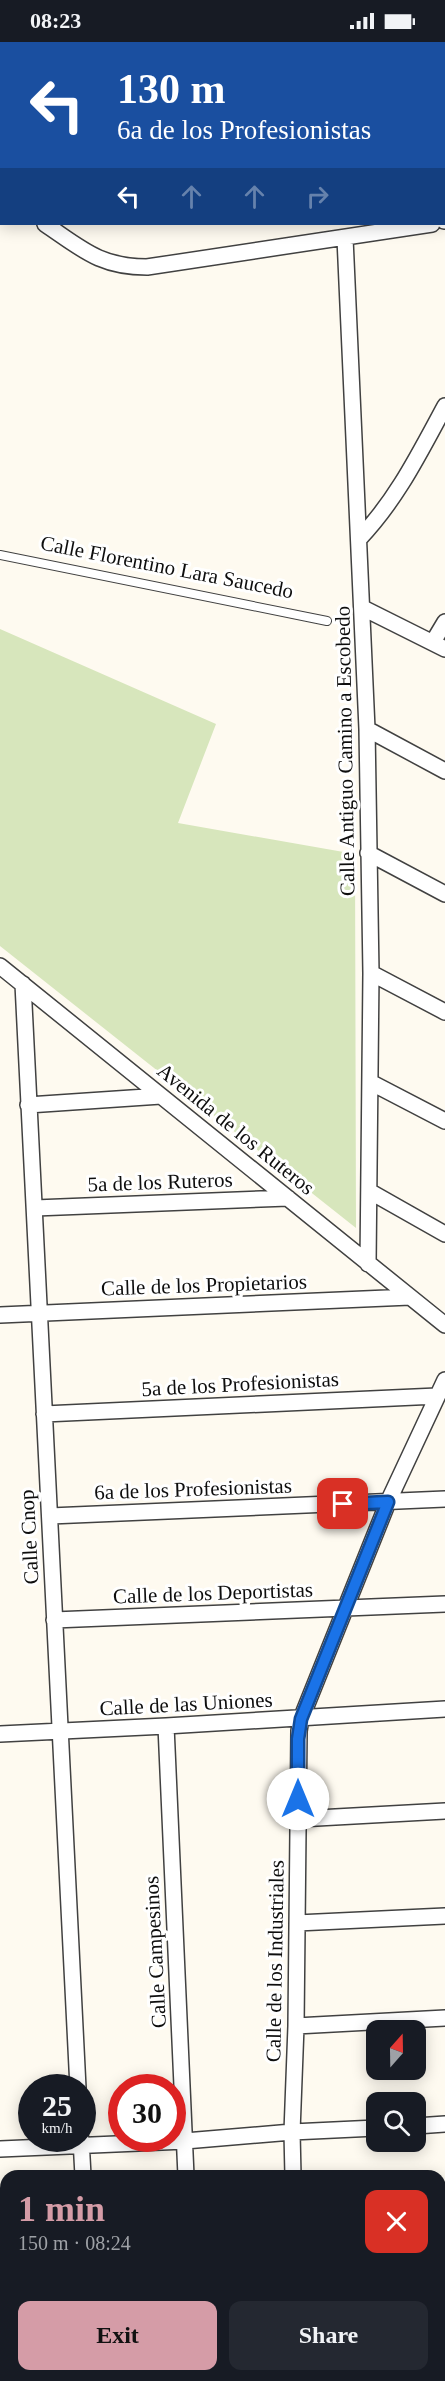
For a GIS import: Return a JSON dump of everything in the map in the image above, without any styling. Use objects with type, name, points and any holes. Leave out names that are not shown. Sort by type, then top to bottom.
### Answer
[{"type":"street","points":[[47,225],[108,263],[127,267],[147,267],[426,225]]},
{"type":"street","name":"Calle Antiguo Camino a Escobedo","points":[[345,238],[367,729],[371,973],[368,1264]]},
{"type":"street","points":[[359,539],[386,509],[400,489],[445,406]]},
{"type":"street","points":[[363,608],[439,645],[445,622]]},
{"type":"street","points":[[367,729],[445,771]]},
{"type":"street","points":[[368,853],[445,894]]},
{"type":"street","name":"Avenida de los Ruteros","points":[[0,966],[368,1264],[410,1297],[443,1318]]},
{"type":"street","points":[[371,973],[445,1012]]},
{"type":"street","name":"Calle Cnop","points":[[23,984],[77,2074]]},
{"type":"street","points":[[370,1082],[445,1121]]},
{"type":"street","points":[[28,1105],[161,1096]]},
{"type":"street","points":[[369,1191],[445,1234]]},
{"type":"street","name":"5a de los Ruteros","points":[[34,1208],[288,1198]]},
{"type":"street","name":"Calle de los Propietarios","points":[[0,1315],[410,1297]]},
{"type":"street","name":"Calle de los Industriales","points":[[293,2170],[299,1819],[298,1739],[301,1719],[388,1502],[445,1380]]},
{"type":"street","name":"5a de los Profesionistas","points":[[44,1414],[437,1396]]},
{"type":"street","name":"6a de los Profesionistas","points":[[50,1516],[445,1499]]},
{"type":"street","name":"Calle de los Deportistas","points":[[54,1620],[445,1604]]},
{"type":"street","name":"Calle de las Uniones","points":[[0,1734],[301,1719],[445,1709]]},
{"type":"street","name":"Calle Campesinos","points":[[166,1726],[182,2074]]},
{"type":"street","points":[[299,1819],[445,1811]]},
{"type":"street","points":[[297,1923],[445,1916]]},
{"type":"street","points":[[296,2026],[445,2018]]},
{"type":"street","points":[[426,2125],[445,2124]]},
{"type":"street","points":[[186,2141],[366,2128]]},
{"type":"street","points":[[0,2149],[18,2147]]},
{"type":"street","points":[[82,2152],[83,2170]]},
{"type":"street","name":"Calle Campesinos","points":[[185,2152],[186,2170]]},
{"type":"lane","name":"Calle Florentino Lara Saucedo","points":[[0,555],[327,621]]},
{"type":"green space","points":[[0,629],[216,724],[178,823],[355,854],[356,1228],[0,946]]},
{"type":"route","points":[[298,1799],[298,1739],[301,1719],[388,1502],[343,1504]]}]
